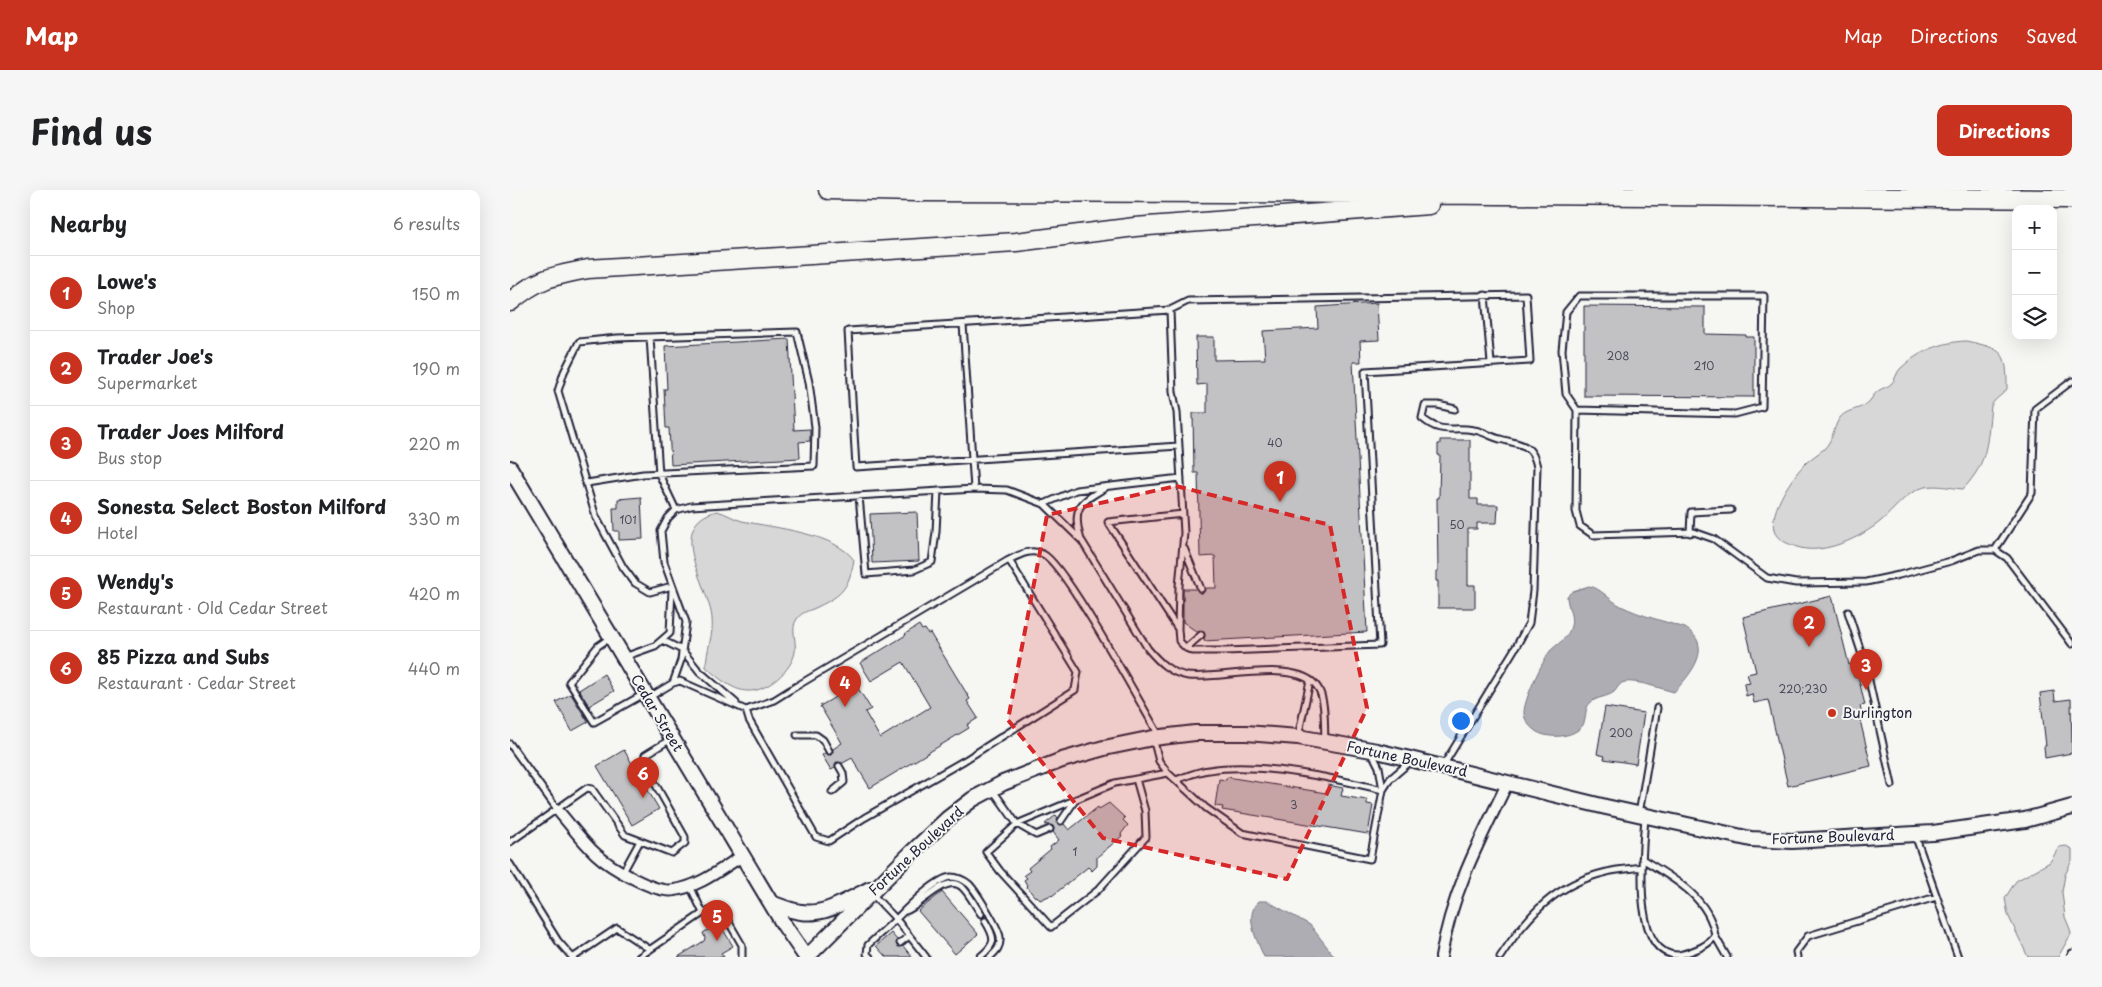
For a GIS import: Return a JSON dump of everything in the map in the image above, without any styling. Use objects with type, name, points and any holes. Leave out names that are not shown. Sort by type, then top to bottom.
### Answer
[{"type":"highway","points":[[828,190],[2072,199]]},
{"type":"highway","points":[[510,292],[559,275],[588,269],[1016,242],[1135,227],[1562,195]]},
{"type":"highway","points":[[510,302],[534,283]]},
{"type":"main road","name":"Cedar Street","points":[[510,468],[742,856],[807,957]]},
{"type":"main road","name":"Fortune Boulevard","points":[[807,957],[875,888],[952,816],[973,799],[1024,774],[1077,755],[1157,738],[1195,733],[1246,733],[1298,737],[1371,750],[1642,815],[1751,838],[1792,841],[1914,834],[2025,820],[2072,807]]},
{"type":"main road","points":[[771,903],[801,912],[816,912],[830,909],[875,888]]},
{"type":"street","points":[[1441,957],[1451,910],[1472,855],[1508,782]]},
{"type":"street","points":[[558,811],[597,854],[623,872],[655,888],[672,891],[690,886],[742,856]]},
{"type":"lane","points":[[1485,295],[1491,363]]},
{"type":"lane","points":[[1170,310],[1173,392],[1178,412],[1182,478],[1183,514],[1183,546],[1179,586],[1179,642],[1193,651],[1380,645],[1365,371],[1530,361],[1526,295],[1188,301],[1170,310],[848,331],[856,467],[1180,446]]},
{"type":"lane","points":[[1577,410],[1735,414],[1762,407],[1764,296],[1579,296],[1566,312],[1562,350],[1566,394],[1577,410],[1576,511],[1580,526],[1594,535],[1690,533],[1714,539],[1767,578],[1796,583],[1866,582],[1951,561],[1979,550],[1995,550],[2007,558],[2072,644]]},
{"type":"lane","points":[[963,324],[974,489]]},
{"type":"lane","points":[[587,483],[643,474],[814,466],[815,427],[809,382],[797,332],[650,337],[579,342],[564,372],[558,391],[596,517],[623,567],[635,583],[650,592],[672,586]]},
{"type":"lane","points":[[650,337],[659,474],[676,510]]},
{"type":"lane","points":[[1995,550],[2032,493],[2035,409],[2072,381]]},
{"type":"lane","points":[[1443,767],[1518,646],[1529,623],[1533,591],[1537,467],[1534,455],[1527,447],[1517,442],[1500,440],[1475,430],[1433,427],[1422,418],[1425,405],[1438,404],[1455,409]]},
{"type":"lane","points":[[1044,504],[1076,490],[1182,478]]},
{"type":"lane","points":[[1108,486],[1086,498],[1079,507],[1076,522],[1082,541],[1148,649],[1160,664],[1188,676],[1283,671],[1301,675],[1317,685],[1321,694],[1325,742]]},
{"type":"lane","points":[[672,683],[682,650],[686,622],[664,562],[661,531],[668,518],[676,510],[691,506],[938,491],[1007,490],[1044,504],[1082,541]]},
{"type":"lane","points":[[859,496],[866,574],[914,570],[932,562],[938,491]]},
{"type":"lane","points":[[1690,533],[1691,512],[1731,510]]},
{"type":"lane","points":[[1178,629],[1108,522],[1183,514]]},
{"type":"lane","points":[[1183,546],[1201,589]]},
{"type":"lane","points":[[611,636],[598,646],[569,682],[594,722],[672,683],[680,681],[746,710],[774,700],[1010,560],[1034,551],[1052,560],[1072,589],[1157,738],[1159,762],[1168,773],[1206,808],[1242,833],[1370,859],[1383,790],[1379,767],[1371,750]]},
{"type":"lane","points":[[746,710],[748,720],[816,837],[829,841],[864,818],[965,760],[1075,690],[1078,672],[1010,560]]},
{"type":"lane","points":[[623,657],[655,646],[670,633],[672,586]]},
{"type":"lane","points":[[1848,612],[1866,667],[1892,785]]},
{"type":"lane","points":[[1186,648],[1201,635]]},
{"type":"lane","points":[[662,640],[682,650],[699,671],[732,698],[738,706]]},
{"type":"lane","points":[[1298,737],[1310,681]]},
{"type":"lane","points":[[1657,708],[1642,815],[1644,917],[1648,934],[1656,947],[1664,954],[1674,956],[1685,955],[1712,941],[1715,936]]},
{"type":"lane","points":[[797,735],[816,735],[823,740],[829,751]]},
{"type":"lane","points":[[510,842],[558,811],[587,788],[592,789],[625,834],[672,853],[685,843],[685,837],[643,762],[645,755],[672,739]]},
{"type":"lane","points":[[510,744],[558,811]]},
{"type":"lane","points":[[1383,790],[1390,779],[1412,760]]},
{"type":"lane","points":[[832,792],[844,782],[843,773],[838,766]]},
{"type":"lane","points":[[1176,780],[1207,770],[1234,767],[1339,780],[1383,790]]},
{"type":"lane","points":[[1136,779],[1145,811],[1146,837],[1098,890],[1051,927],[986,852],[1017,824],[1115,784],[1136,779],[1168,773]]},
{"type":"lane","points":[[992,789],[1017,824],[1036,835],[1050,829]]},
{"type":"lane","points":[[1061,821],[1077,799]]},
{"type":"lane","points":[[1914,834],[1958,957]]},
{"type":"lane","points":[[623,872],[640,840]]},
{"type":"lane","points":[[1642,859],[1671,876],[1698,899],[1714,924],[1715,936],[1727,957]]},
{"type":"lane","points":[[510,864],[558,941],[573,957],[617,928],[649,950]]},
{"type":"lane","points":[[1500,957],[1518,931],[1544,902],[1572,884],[1607,872],[1642,867]]},
{"type":"lane","points":[[870,957],[867,954],[868,945],[902,912],[939,881],[951,877],[963,880],[969,885],[996,926],[1000,937],[998,949],[990,957]]},
{"type":"lane","points":[[902,912],[914,908],[945,884],[956,883],[962,886],[981,914]]},
{"type":"lane","points":[[690,886],[703,913]]},
{"type":"lane","points":[[875,888],[924,955],[918,957]]},
{"type":"lane","points":[[1797,957],[1796,952],[1808,936],[1936,897]]},
{"type":"lane","points":[[639,957],[703,913],[720,906],[742,945],[742,957]]},
{"type":"lane","points":[[980,957],[992,947],[993,940],[992,933],[985,921]]},
{"type":"lane","points":[[900,943],[909,936]]},
{"type":"lane","points":[[2070,957],[2072,953]]},
{"type":"highlighted area","points":[[1176,486],[1330,525],[1367,708],[1287,879],[1103,838],[1008,720],[1047,515]]},
{"type":"shaded area","points":[[1966,341],[1988,347],[2001,354],[2006,367],[2007,389],[1991,406],[1987,441],[1982,460],[1978,470],[1963,489],[1935,486],[1919,489],[1903,499],[1886,517],[1864,533],[1830,547],[1807,549],[1797,547],[1777,536],[1773,522],[1783,494],[1808,461],[1827,446],[1839,419],[1848,412],[1867,404],[1876,392],[1891,384],[1899,370],[1923,352],[1948,343]]},
{"type":"shaded area","points":[[717,511],[742,521],[803,533],[833,543],[854,560],[849,579],[842,591],[837,596],[802,614],[797,619],[794,626],[795,652],[784,673],[770,684],[755,690],[737,689],[720,679],[706,667],[712,618],[693,558],[691,543],[693,529],[701,518]]},
{"type":"shaded area","points":[[1589,586],[1597,589],[1617,604],[1629,610],[1685,628],[1694,635],[1698,643],[1697,660],[1693,669],[1674,692],[1643,683],[1623,683],[1611,694],[1595,699],[1590,703],[1583,725],[1574,733],[1548,736],[1537,732],[1526,720],[1524,714],[1527,700],[1550,651],[1569,633],[1572,620],[1567,596],[1573,591]]},
{"type":"shaded area","points":[[2066,846],[2072,849],[2072,860],[2065,875],[2062,892],[2065,917],[2071,934],[2058,957],[2028,957],[2008,915],[2005,898],[2016,881],[2050,862],[2059,847]]},
{"type":"shaded area","points":[[1259,901],[1267,901],[1310,925],[1335,957],[1264,957],[1255,936],[1252,921],[1254,907]]},
{"type":"building","points":[[1377,303],[1379,340],[1360,341],[1361,362],[1353,362],[1367,632],[1204,641],[1204,632],[1197,632],[1183,622],[1183,589],[1196,589],[1201,593],[1204,592],[1205,588],[1216,588],[1215,556],[1200,557],[1198,473],[1194,473],[1193,413],[1207,413],[1207,384],[1197,385],[1196,337],[1214,337],[1214,360],[1265,359],[1263,331],[1318,328],[1317,307]]},
{"type":"building","points":[[1584,306],[1705,307],[1705,334],[1746,335],[1746,337],[1754,337],[1754,397],[1584,396]]},
{"type":"building","points":[[789,339],[794,430],[810,429],[810,441],[799,442],[800,458],[671,465],[669,428],[666,428],[664,389],[667,389],[665,346]]},
{"type":"building","points":[[1440,440],[1470,440],[1470,499],[1478,499],[1478,505],[1498,505],[1497,523],[1477,523],[1477,529],[1468,529],[1468,585],[1475,585],[1475,608],[1438,608],[1436,571],[1438,571],[1437,498],[1439,498],[1440,455],[1438,455],[1438,444],[1440,444]]},
{"type":"building","points":[[641,497],[643,539],[619,540],[619,531],[614,531],[613,508],[618,508],[618,499]]},
{"type":"building","points":[[917,512],[919,561],[872,563],[870,514]]},
{"type":"building","points":[[1832,596],[1849,665],[1851,664],[1854,677],[1858,676],[1865,705],[1860,706],[1863,719],[1860,720],[1871,766],[1788,786],[1768,700],[1754,703],[1752,694],[1746,696],[1744,684],[1750,683],[1747,674],[1756,672],[1743,617]]},
{"type":"building","points":[[919,625],[922,630],[925,629],[928,634],[930,633],[970,699],[967,701],[978,718],[967,725],[969,728],[870,788],[852,758],[843,763],[836,762],[835,768],[831,770],[822,755],[825,753],[831,755],[833,749],[842,743],[820,706],[856,685],[871,709],[865,712],[880,738],[930,707],[903,662],[871,681],[860,663]]},
{"type":"building","points":[[604,674],[614,691],[589,706],[579,690]]},
{"type":"building","points":[[2054,691],[2055,701],[2071,699],[2072,753],[2045,758],[2044,746],[2046,746],[2040,693]]},
{"type":"building","points":[[571,694],[588,722],[572,731],[556,702]]},
{"type":"building","points":[[1605,707],[1644,713],[1636,764],[1604,759],[1605,756],[1597,754]]},
{"type":"building","points":[[624,750],[659,809],[632,825],[597,766]]},
{"type":"building","points":[[1227,777],[1326,793],[1328,785],[1343,788],[1341,796],[1367,800],[1367,804],[1373,805],[1368,834],[1222,810],[1223,807],[1215,806],[1219,779],[1226,780]]},
{"type":"building","points":[[1109,803],[1125,818],[1123,820],[1128,825],[1121,834],[1122,836],[1097,857],[1097,866],[1092,871],[1088,867],[1052,896],[1040,900],[1037,896],[1035,897],[1026,886],[1024,880],[1027,878],[1024,875],[1030,871],[1028,868],[1059,840],[1053,832],[1053,826],[1045,824],[1056,815],[1058,818],[1057,823],[1064,824],[1069,830],[1098,807],[1099,809]]},
{"type":"building","points":[[942,892],[978,934],[955,954],[918,911]]},
{"type":"building","points":[[719,923],[733,946],[721,953],[724,957],[678,957],[704,941],[703,933]]},
{"type":"building","points":[[891,933],[897,940],[897,946],[903,946],[912,957],[886,957],[876,946]]},
{"type":"place","name":"Lowe's","points":[[1280,502]]},
{"type":"place","name":"Trader Joe's","points":[[1809,647]]},
{"type":"place","name":"Trader Joes Milford","points":[[1866,690]]},
{"type":"place","name":"Sonesta Select Boston Milford","points":[[845,707]]},
{"type":"place","name":"Burlington","points":[[1832,713]]},
{"type":"place","name":"85 Pizza and Subs","points":[[643,798]]},
{"type":"place","name":"Wendy's","points":[[717,941]]}]
